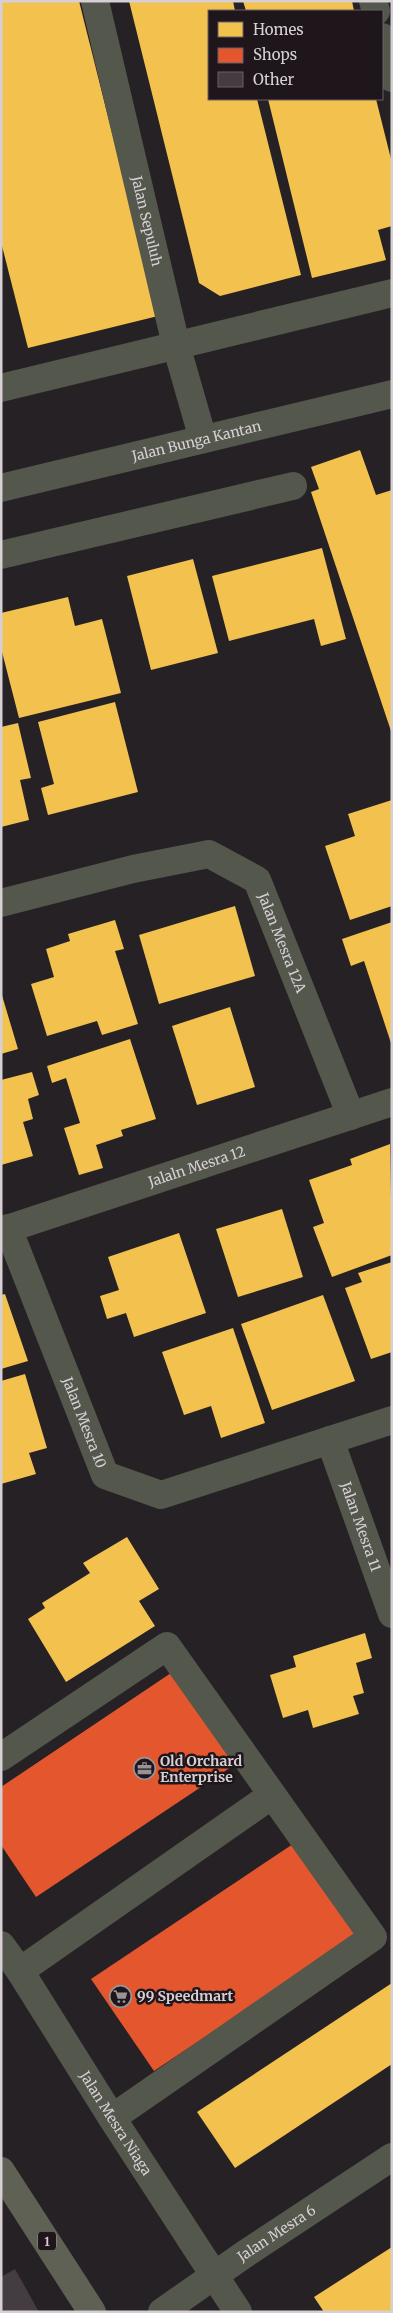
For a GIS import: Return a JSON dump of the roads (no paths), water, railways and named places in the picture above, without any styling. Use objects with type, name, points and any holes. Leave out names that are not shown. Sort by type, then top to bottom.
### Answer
[{"type":"main road","name":"1","points":[[1,2171],[10,2198],[92,2312]]},
{"type":"street","name":"Jalan Sepuluh","points":[[95,1],[176,345],[203,440]]},
{"type":"street","points":[[383,41],[392,78]]},
{"type":"street","points":[[1,388],[392,293]]},
{"type":"street","name":"Jalan Bunga Kantan","points":[[1,488],[392,394]]},
{"type":"street","points":[[1,555],[292,486]]},
{"type":"street","name":"Jalan Mesra 12A","points":[[1,903],[133,869],[209,854],[257,880],[350,1116]]},
{"type":"street","name":"Jalaln Mesra 12","points":[[5,1229],[392,1102]]},
{"type":"street","name":"Jalan Mesra 10","points":[[5,1229],[105,1475],[161,1495],[392,1420]]},
{"type":"street","name":"Jalan Mesra 11","points":[[330,1440],[392,1614]]},
{"type":"street","points":[[1,1757],[166,1646],[373,1937],[112,2118]]},
{"type":"street","points":[[20,1971],[272,1795]]},
{"type":"street","name":"Jalan Mesra Niaga","points":[[1,1945],[20,1971],[213,2276],[238,2312]]},
{"type":"street","name":"Jalan Mesra 6","points":[[162,2312],[392,2157]]},
{"type":"place","name":"Old Orchard Enterprise","points":[[144,1769]]},
{"type":"place","name":"99 Speedmart","points":[[121,1996]]}]
